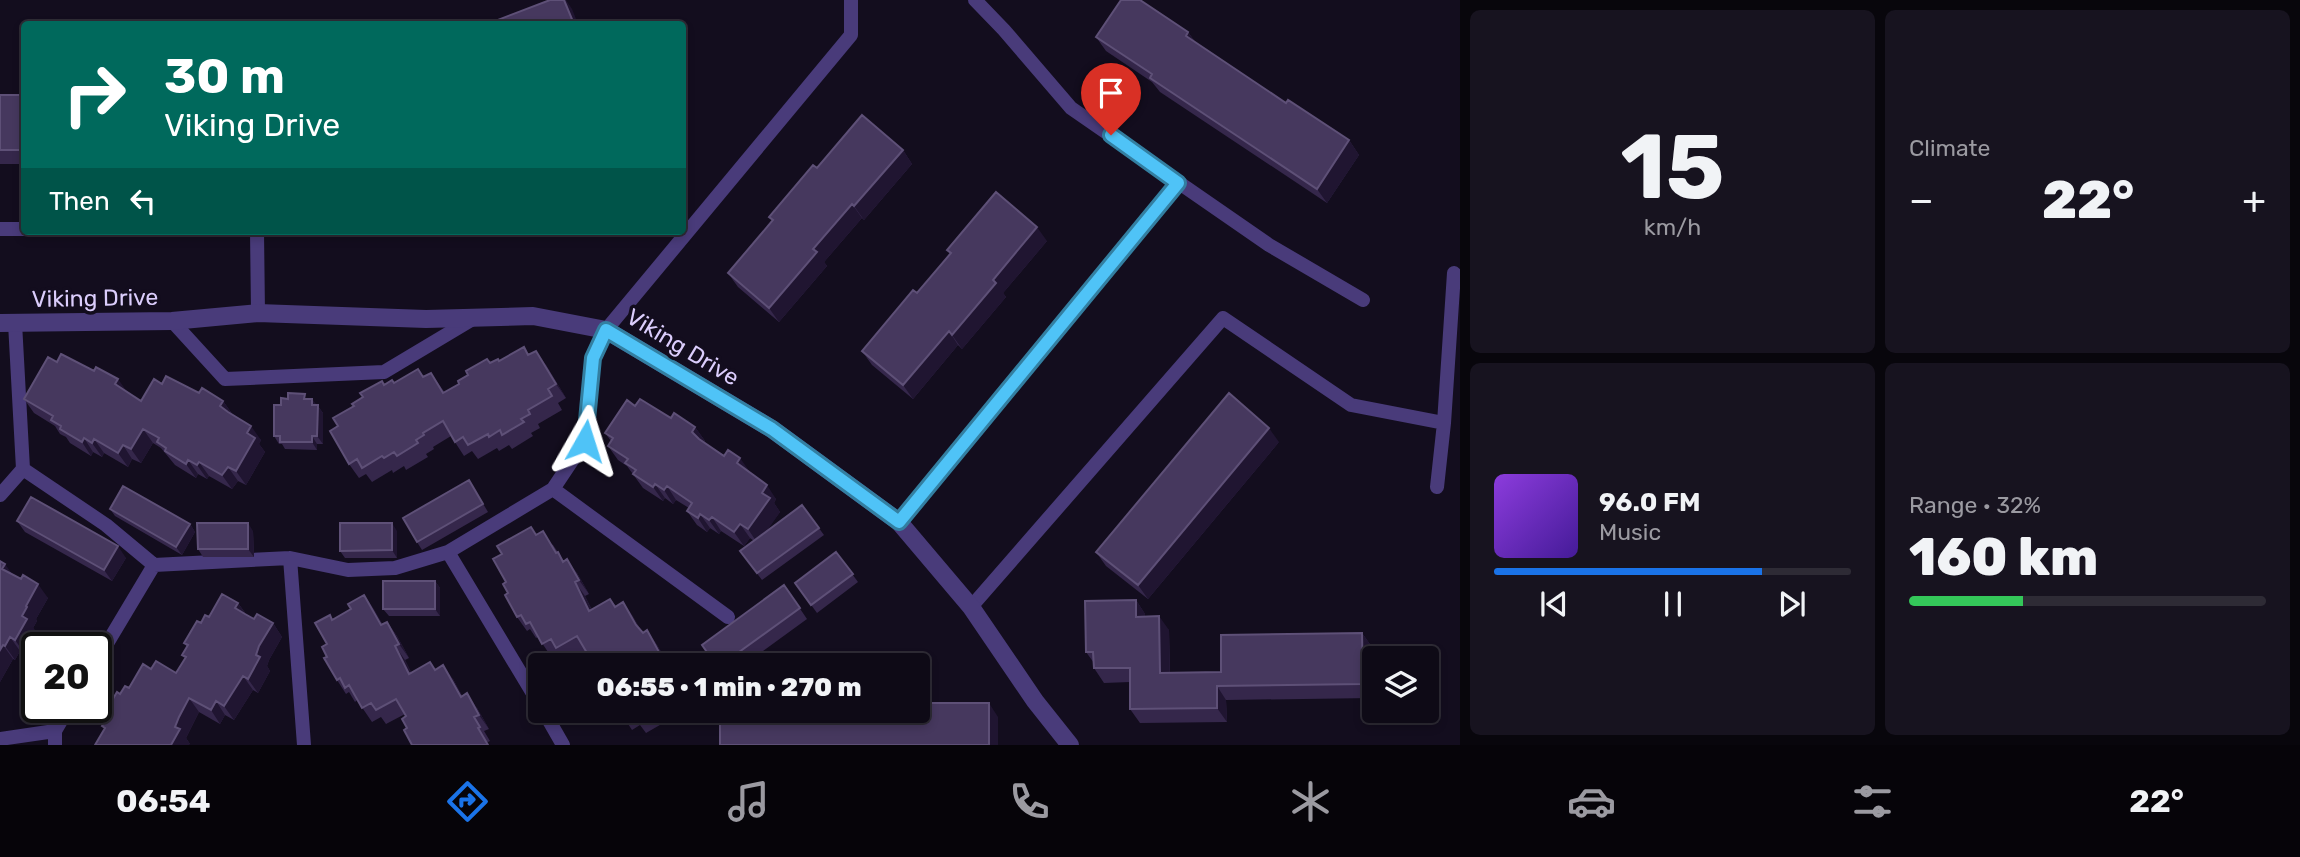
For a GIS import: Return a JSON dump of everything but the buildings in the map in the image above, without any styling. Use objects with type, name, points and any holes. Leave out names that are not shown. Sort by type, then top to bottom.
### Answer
[{"type":"street","name":"Viking Drive","points":[[7,323],[172,321],[258,313],[426,318],[533,316],[606,330],[772,429],[899,522],[971,607],[1035,701],[1070,745]]},
{"type":"lane","points":[[686,234],[851,35],[851,0]]},
{"type":"lane","points":[[975,0],[1071,108],[1269,246],[1363,300]]},
{"type":"lane","points":[[899,522],[1178,183]]},
{"type":"lane","points":[[0,229],[21,229]]},
{"type":"lane","points":[[257,235],[258,313]]},
{"type":"lane","points":[[23,469],[106,526],[155,565],[290,558],[348,570],[395,568],[448,552],[553,489],[585,441],[593,358],[606,330],[685,235]]},
{"type":"lane","points":[[1437,487],[1454,273]]},
{"type":"lane","points":[[172,321],[225,379],[384,372],[476,317]]},
{"type":"lane","points":[[971,607],[1223,318],[1351,405],[1444,423]]},
{"type":"lane","points":[[0,495],[23,469],[7,323]]},
{"type":"lane","points":[[553,489],[728,618]]},
{"type":"lane","points":[[448,552],[528,686]]},
{"type":"lane","points":[[290,558],[302,745]]},
{"type":"lane","points":[[112,636],[155,565]]},
{"type":"lane","points":[[550,723],[563,745]]},
{"type":"lane","points":[[0,739],[55,738]]},
{"type":"route","points":[[585,441],[593,358],[606,330],[772,429],[899,522],[1178,183],[1111,135]]}]
